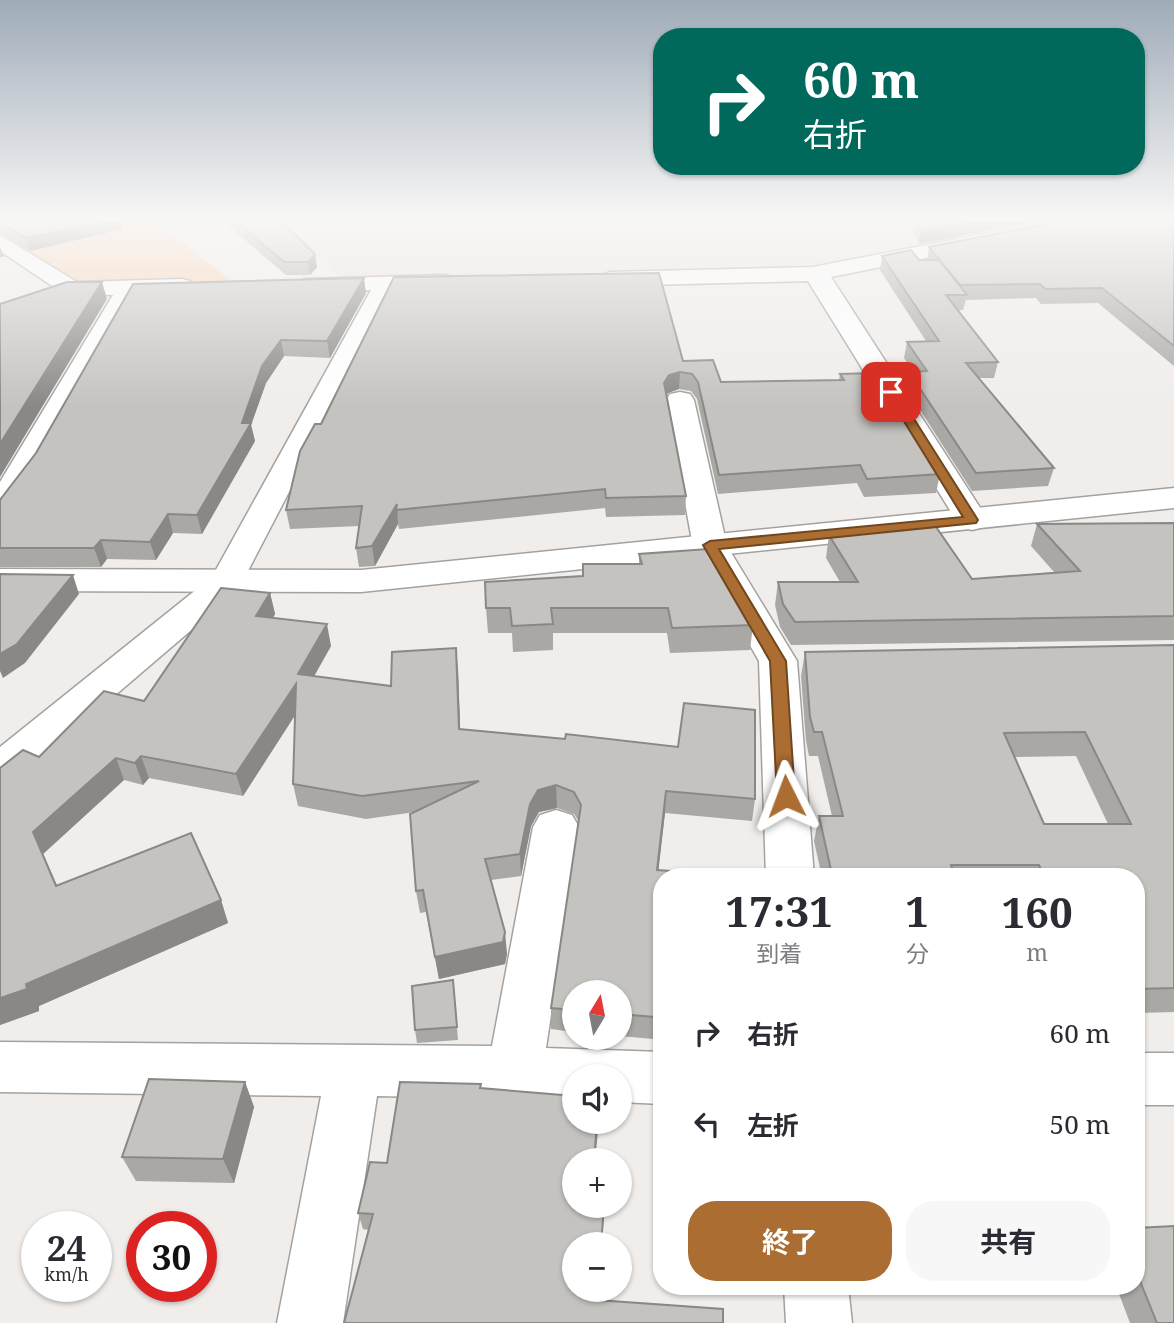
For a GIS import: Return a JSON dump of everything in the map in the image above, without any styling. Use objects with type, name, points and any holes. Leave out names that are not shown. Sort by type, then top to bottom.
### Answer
[{"type":"street","points":[[63,283],[72,289]]},
{"type":"street","points":[[291,285],[438,283]]},
{"type":"street","points":[[823,283],[972,520]]},
{"type":"street","points":[[0,770],[17,738],[226,583],[386,284]]},
{"type":"street","points":[[48,298],[72,289],[210,286]]},
{"type":"street","points":[[0,504],[25,470],[129,287]]},
{"type":"street","points":[[680,400],[710,545],[778,661],[790,868]]},
{"type":"street","points":[[0,580],[226,583],[361,581],[1174,498]]},
{"type":"street","points":[[778,661],[819,660]]},
{"type":"street","points":[[515,1072],[556,827]]},
{"type":"street","points":[[0,1067],[515,1072],[653,1078]]},
{"type":"street","points":[[310,1323],[354,1072]]},
{"type":"street","points":[[1145,1079],[1174,1079]]},
{"type":"street","points":[[817,1295],[819,1323]]},
{"type":"building","points":[[65,283],[102,283],[0,444],[0,304]]},
{"type":"building","points":[[361,283],[327,341],[281,340],[262,366],[242,423],[251,423],[197,515],[168,514],[150,542],[101,540],[94,548],[0,548],[0,500],[36,453],[133,284]]},
{"type":"building","points":[[391,283],[662,283],[683,361],[713,360],[721,382],[844,380],[840,374],[875,373],[940,474],[867,479],[860,465],[719,475],[698,382],[692,374],[680,372],[669,375],[664,383],[686,496],[606,498],[605,489],[396,510],[397,504],[372,546],[356,548],[362,506],[286,510],[300,451],[315,424],[321,424]]},
{"type":"building","points":[[900,283],[957,283],[967,295],[946,295],[998,362],[966,363],[1054,468],[976,473],[909,372],[927,371],[907,342],[939,341]]},
{"type":"building","points":[[958,283],[1174,283],[1174,346],[1102,288],[1045,289],[1040,284],[960,285]]},
{"type":"building","points":[[1174,523],[1174,616],[795,622],[783,604],[778,582],[858,582],[829,535],[896,529],[894,524],[934,524],[972,579],[1080,571],[1037,524]]},
{"type":"building","points":[[708,549],[753,625],[672,628],[668,608],[551,608],[553,624],[512,626],[510,608],[486,608],[485,582],[583,576],[583,564],[642,564],[639,554]]},
{"type":"building","points":[[0,574],[73,575],[17,644],[0,654]]},
{"type":"building","points":[[221,588],[270,593],[256,616],[327,624],[298,674],[391,686],[392,652],[456,648],[459,729],[565,739],[566,734],[678,747],[684,703],[755,710],[755,799],[666,791],[657,868],[653,868],[653,1017],[632,1015],[632,980],[562,980],[562,1009],[551,1008],[581,805],[574,792],[556,785],[538,790],[530,804],[520,854],[485,859],[505,932],[503,942],[435,957],[423,890],[416,891],[410,814],[479,781],[362,796],[293,784],[296,684],[236,774],[141,756],[135,763],[116,758],[33,832],[56,886],[191,833],[221,900],[26,984],[27,989],[0,998],[0,768],[23,750],[39,757],[104,691],[144,701]]},
{"type":"building","points":[[1174,645],[1174,988],[1145,989],[1145,868],[951,865],[952,868],[831,868],[819,816],[843,816],[822,732],[814,732],[810,717],[805,652]],"holes":[[[1085,732],[1131,824],[1044,824],[1004,733]]]},
{"type":"building","points":[[453,980],[457,1027],[415,1030],[412,986]]},
{"type":"building","points":[[149,1079],[245,1082],[223,1159],[122,1157]]},
{"type":"building","points":[[400,1082],[481,1084],[480,1088],[562,1095],[562,1134],[596,1134],[595,1148],[562,1148],[562,1218],[603,1218],[602,1232],[562,1232],[562,1302],[625,1302],[723,1309],[723,1323],[344,1323],[373,1214],[358,1213],[370,1162],[387,1163]]},
{"type":"building","points":[[1174,1226],[1174,1323],[1157,1323],[1145,1293],[1145,1228]]},
{"type":"route","points":[[786,796],[778,661],[710,545],[972,520],[891,392]]}]
